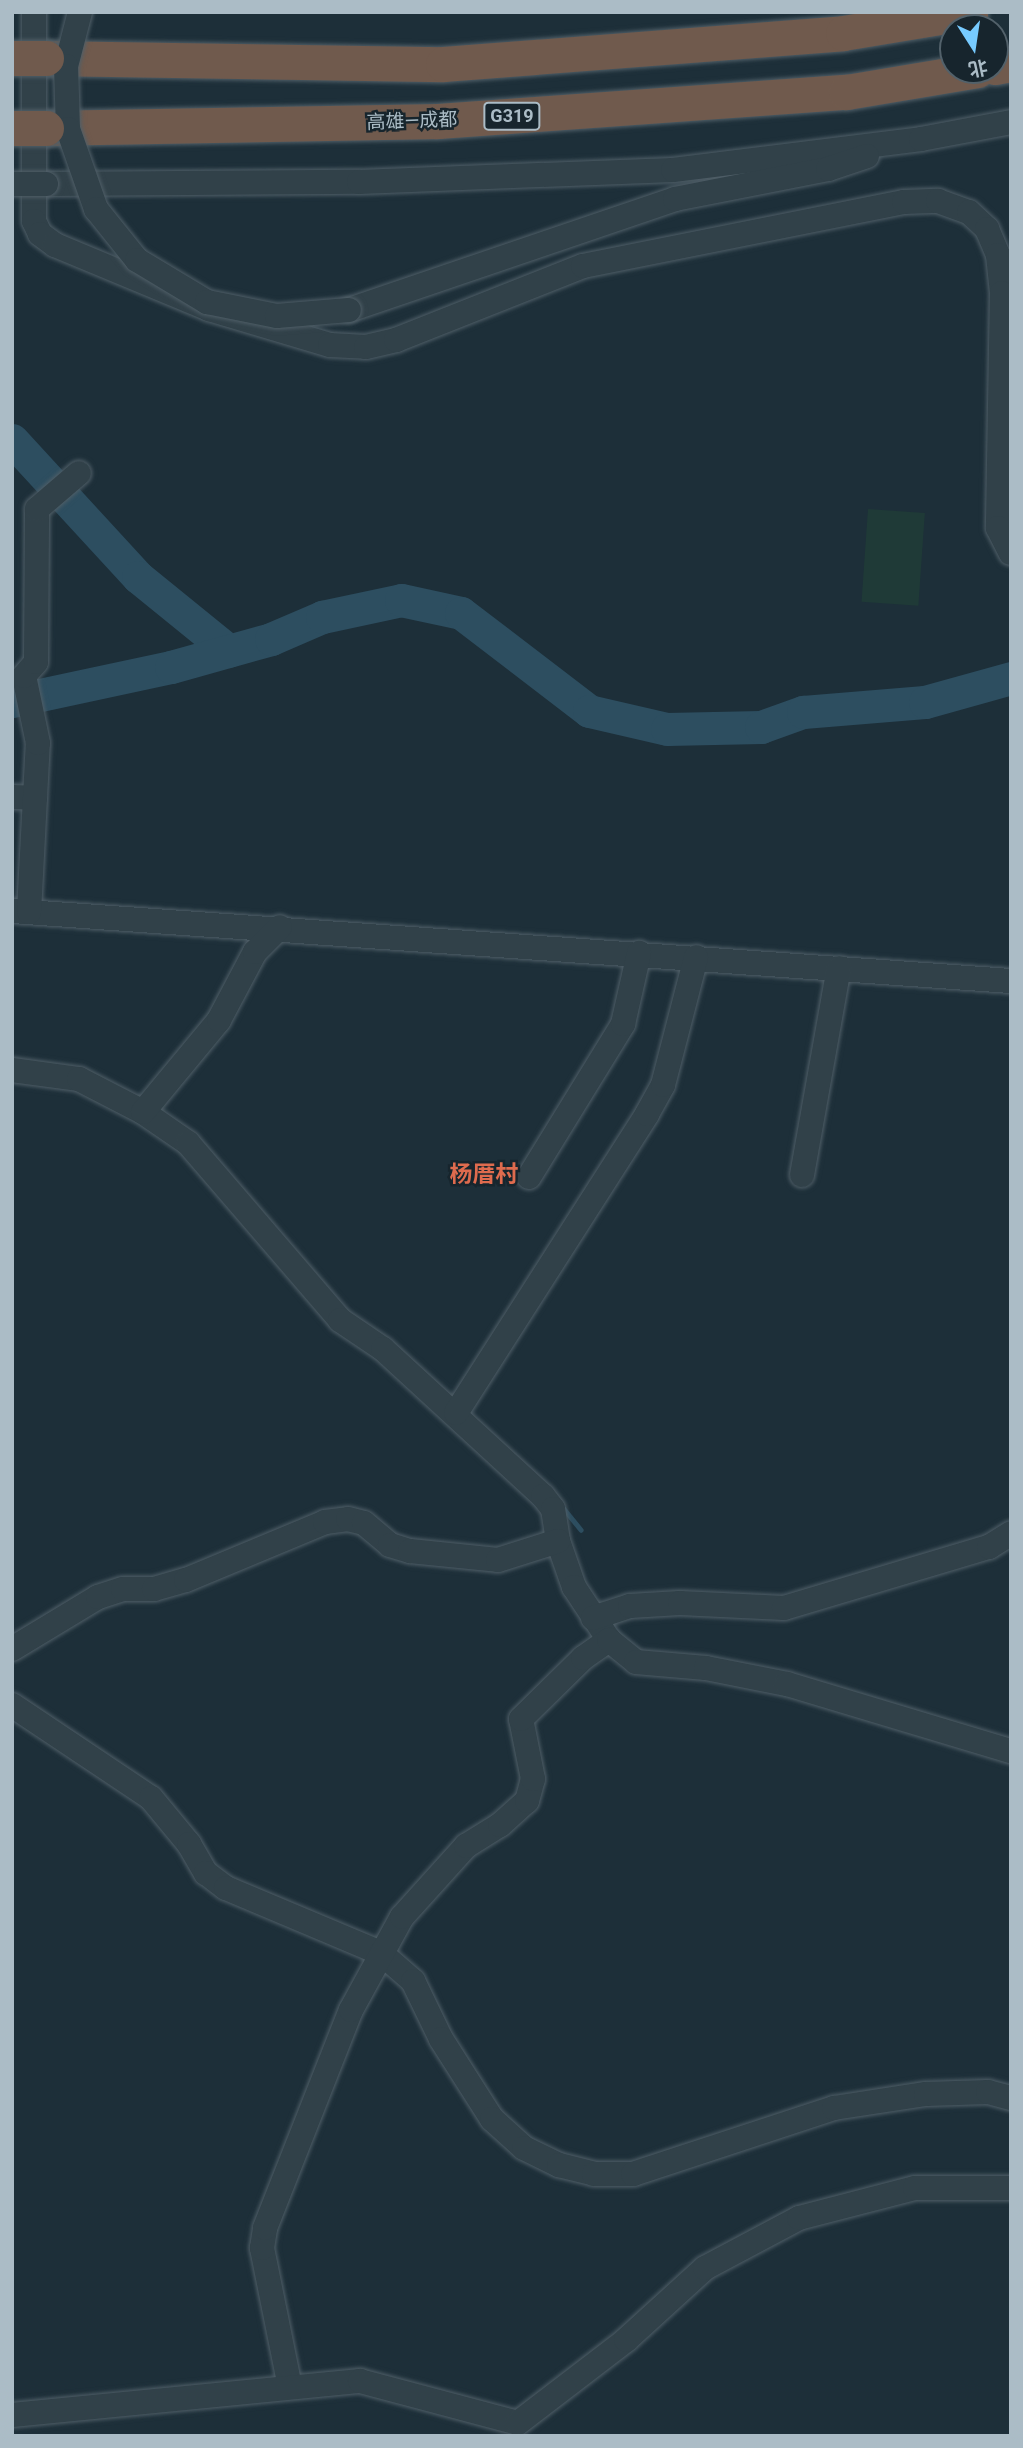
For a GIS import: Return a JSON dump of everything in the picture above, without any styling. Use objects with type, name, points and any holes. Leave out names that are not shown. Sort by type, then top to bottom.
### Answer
[{"type":"highway","points":[[29,58],[443,64],[843,33],[970,12]]},
{"type":"highway","name":"高雄—成都","points":[[29,128],[438,121],[846,92],[939,76]]},
{"type":"street","points":[[34,12],[34,221],[40,234],[55,245],[209,309],[330,345],[366,347],[396,340],[583,267],[904,202],[938,201],[969,212],[987,229],[998,256],[1002,293],[998,528],[1011,553]]},
{"type":"street","points":[[80,12],[66,66],[68,129],[96,209],[137,260],[207,302],[277,316],[349,310],[675,199],[828,169],[921,139]]},
{"type":"street","points":[[12,184],[359,182],[673,170],[921,139],[1011,122]]},
{"type":"street","points":[[79,473],[37,509],[36,662],[23,676],[34,722],[24,798],[21,911],[280,927],[1011,981]]},
{"type":"street","points":[[143,1112],[219,1020],[255,952],[280,927]]},
{"type":"street","points":[[529,1177],[622,1024],[639,953]]},
{"type":"street","points":[[456,1413],[663,1085],[696,957]]},
{"type":"street","points":[[802,1175],[839,968]]},
{"type":"street","points":[[12,1070],[79,1079],[143,1112],[188,1143],[346,1315],[381,1342],[543,1496],[553,1509],[558,1541],[574,1587],[619,1653],[644,1664],[706,1668],[787,1684],[1011,1751]]},
{"type":"street","points":[[12,1649],[98,1597],[186,1580],[325,1522],[348,1519],[364,1523],[390,1545],[410,1551],[498,1560],[558,1541]]},
{"type":"street","points":[[593,1618],[630,1606],[680,1603],[783,1608],[989,1547],[1011,1534]]},
{"type":"street","points":[[290,2388],[262,2248],[265,2228],[351,2010],[402,1917],[466,1846],[500,1825],[527,1801],[533,1779],[521,1719],[583,1658],[608,1640]]},
{"type":"street","points":[[12,1705],[151,1798],[189,1844],[206,1873],[226,1888],[381,1953],[413,1981],[441,2039],[492,2119],[524,2148],[559,2165],[594,2174],[633,2174],[834,2108],[887,2098],[988,2092],[1011,2098]]},
{"type":"street","points":[[12,2415],[360,2381],[518,2423],[626,2340],[705,2268],[799,2218],[915,2188],[1011,2188]]},
{"type":"green space","points":[[868,509],[925,513],[918,606],[862,602]]},
{"type":"waterway","points":[[12,440],[138,577],[229,651]]},
{"type":"waterway","points":[[12,701],[171,667],[271,639],[322,617],[401,600],[461,613],[589,711],[667,729],[761,727],[803,712],[925,702],[1011,678]]},
{"type":"waterway","points":[[563,1508],[581,1530]]},
{"type":"district","name":"杨厝村","points":[[484,1175]]}]
